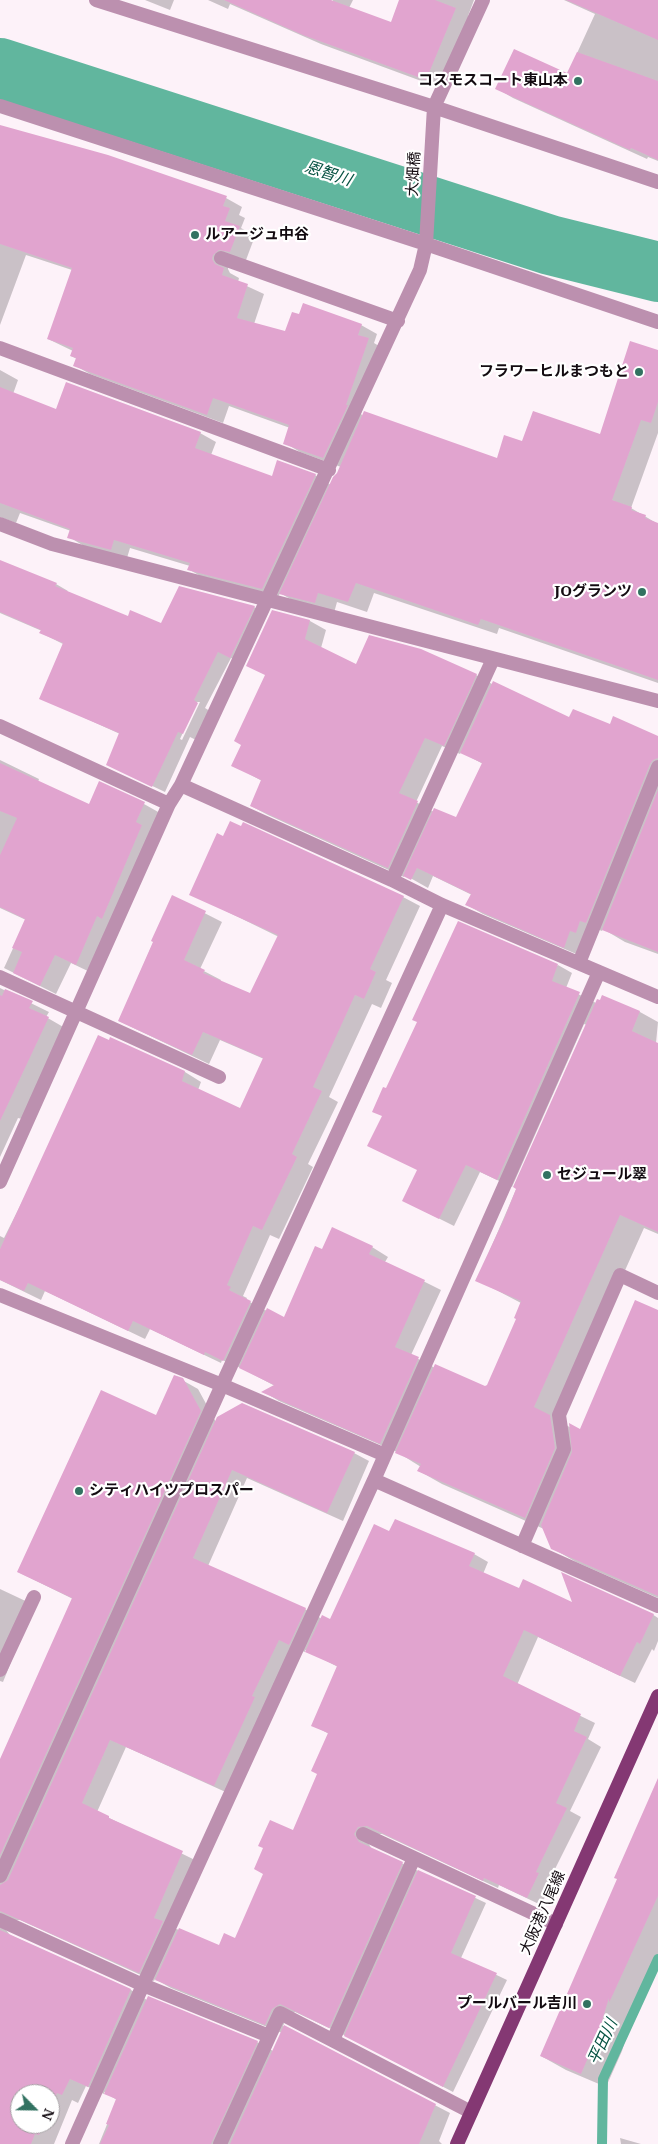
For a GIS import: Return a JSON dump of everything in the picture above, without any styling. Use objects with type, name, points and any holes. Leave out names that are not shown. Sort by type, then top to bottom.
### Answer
[{"type":"main road","name":"大阪港八尾線","points":[[457,2144],[658,1696]]},
{"type":"street","points":[[96,0],[434,107],[658,182]]},
{"type":"street","points":[[434,107],[483,0]]},
{"type":"street","points":[[0,106],[426,244],[658,322]]},
{"type":"street","name":"大畑橋","points":[[0,1182],[169,804],[181,785],[329,470],[420,270],[426,244],[434,107]]},
{"type":"street","points":[[221,258],[398,321]]},
{"type":"street","points":[[0,348],[329,470]]},
{"type":"street","points":[[0,524],[52,544],[658,701]]},
{"type":"street","points":[[392,880],[494,659]]},
{"type":"street","points":[[0,726],[169,804]]},
{"type":"street","points":[[579,963],[658,767]]},
{"type":"street","points":[[181,785],[392,880],[442,905],[658,996]]},
{"type":"street","points":[[0,1876],[442,905]]},
{"type":"street","points":[[72,2144],[374,1480],[599,972]]},
{"type":"street","points":[[0,977],[219,1077]]},
{"type":"street","points":[[522,1546],[564,1449],[559,1415],[620,1275],[658,1293]]},
{"type":"street","points":[[0,1296],[222,1385],[385,1455]]},
{"type":"street","points":[[374,1480],[658,1606]]},
{"type":"street","points":[[0,1670],[34,1596]]},
{"type":"street","points":[[363,1834],[556,1924]]},
{"type":"street","points":[[333,2040],[414,1858]]},
{"type":"street","points":[[0,1920],[143,1985],[270,2036]]},
{"type":"street","points":[[220,2144],[280,2013],[471,2112]]},
{"type":"building","points":[[224,0],[331,0],[391,22],[399,0],[435,0],[456,8],[426,80],[303,35]]},
{"type":"building","points":[[566,0],[658,0],[658,40]]},
{"type":"building","name":"コスモスコート東山本","points":[[514,49],[567,73],[577,52],[658,81],[658,160],[631,148],[630,150],[495,89]]},
{"type":"building","points":[[0,125],[108,155],[227,196],[223,206],[230,208],[225,221],[240,226],[230,252],[219,250],[213,255],[212,259],[215,264],[224,268],[222,275],[248,284],[237,318],[285,331],[292,312],[299,314],[303,303],[362,324],[358,335],[369,338],[346,405],[348,405],[323,458],[283,444],[289,425],[213,398],[207,415],[73,366],[76,358],[70,356],[73,348],[47,339],[72,268],[0,244]]},
{"type":"building","points":[[630,341],[658,350],[658,402],[651,423],[641,420],[612,500],[632,507],[631,510],[646,515],[645,518],[658,523],[658,680],[481,619],[478,625],[356,583],[348,602],[318,593],[315,603],[279,594],[333,477],[337,473],[364,411],[497,458],[504,435],[522,441],[533,411],[600,434]]},
{"type":"building","points":[[66,382],[201,432],[195,448],[272,476],[277,460],[316,474],[262,589],[187,570],[190,563],[114,540],[111,550],[67,538],[70,529],[0,503],[0,387],[56,409]]},
{"type":"building","points":[[0,560],[57,583],[55,586],[128,616],[130,610],[161,623],[179,586],[255,606],[230,658],[218,652],[194,700],[198,703],[183,734],[178,732],[152,787],[106,765],[119,733],[39,699],[63,643],[39,633],[41,630],[0,612]]},
{"type":"building","points":[[272,610],[310,620],[305,639],[356,664],[369,635],[421,649],[477,674],[444,746],[425,738],[399,793],[418,801],[388,868],[250,806],[261,780],[231,766],[241,745],[234,741],[265,675],[246,666]]},
{"type":"building","points":[[493,681],[569,717],[573,709],[610,724],[613,716],[658,736],[658,758],[650,764],[586,923],[580,921],[576,933],[570,931],[564,948],[465,905],[471,894],[417,868],[411,880],[403,876],[434,808],[456,817],[482,763],[460,753]]},
{"type":"building","points":[[0,763],[89,804],[99,781],[145,802],[136,822],[142,825],[102,919],[97,916],[76,965],[55,955],[40,986],[13,973],[22,952],[12,948],[25,919],[0,907],[0,855],[17,818],[0,811]]},
{"type":"building","points":[[658,790],[658,952],[602,930]]},
{"type":"building","points":[[230,821],[241,826],[243,822],[404,896],[370,969],[376,972],[364,999],[355,995],[313,1087],[322,1091],[292,1154],[297,1157],[262,1230],[253,1226],[227,1285],[231,1287],[229,1290],[251,1301],[223,1361],[205,1352],[204,1355],[133,1321],[128,1331],[28,1283],[24,1291],[0,1280],[0,1249],[98,1035],[109,1040],[110,1037],[185,1071],[182,1081],[240,1108],[263,1058],[203,1032],[192,1055],[118,1021],[172,895],[206,911],[184,960],[205,970],[203,973],[250,993],[278,935],[189,895],[217,833],[223,836]]},
{"type":"building","points":[[458,921],[558,964],[552,981],[580,992],[497,1180],[466,1165],[439,1219],[402,1201],[417,1170],[367,1146],[382,1116],[372,1112],[383,1087],[386,1088],[417,1022],[412,1020]]},
{"type":"building","points":[[5,989],[33,1001],[29,1008],[49,1017],[0,1121],[0,995],[2,996]]},
{"type":"building","points":[[602,995],[640,1011],[632,1031],[658,1043],[658,1232],[620,1215],[534,1407],[550,1415],[555,1448],[525,1518],[417,1471],[421,1464],[395,1453],[435,1364],[485,1386],[487,1385],[516,1319],[514,1318],[521,1301],[475,1281],[504,1219],[516,1189],[513,1187],[597,999],[600,1000]]},
{"type":"building","points":[[332,1227],[373,1246],[369,1254],[425,1280],[395,1347],[419,1357],[380,1444],[261,1392],[274,1385],[239,1368],[267,1308],[284,1317],[315,1246],[322,1249]]},
{"type":"building","points":[[635,1300],[658,1310],[658,1596],[551,1549],[541,1525],[572,1452],[569,1423],[580,1429]]},
{"type":"building","points":[[174,1375],[183,1378],[201,1411],[0,1855],[0,1759],[72,1598],[17,1572],[101,1390],[156,1415]]},
{"type":"building","points":[[242,1403],[355,1452],[327,1513],[232,1470],[193,1558],[306,1608],[289,1645],[279,1640],[252,1696],[255,1697],[214,1786],[110,1740],[82,1803],[109,1816],[109,1818],[183,1851],[154,1918],[163,1921],[139,1973],[0,1911],[0,1885],[8,1880],[217,1417]]},
{"type":"building","points":[[395,1519],[475,1553],[469,1566],[519,1588],[523,1579],[572,1602],[561,1572],[654,1614],[640,1644],[637,1642],[620,1676],[524,1630],[503,1676],[581,1714],[574,1731],[587,1737],[556,1803],[567,1808],[536,1872],[539,1873],[527,1898],[484,1878],[483,1881],[367,1826],[358,1827],[354,1834],[359,1842],[403,1862],[329,2028],[280,2004],[272,2009],[265,2025],[155,1980],[179,1928],[219,1945],[224,1933],[235,1938],[263,1874],[254,1869],[263,1848],[258,1846],[270,1820],[293,1830],[317,1774],[311,1771],[328,1733],[311,1726],[337,1666],[305,1652],[322,1615],[330,1619],[374,1524],[389,1531]]},
{"type":"building","points":[[658,1778],[658,1896],[609,2003],[609,1998],[597,2037],[581,2074],[540,2056],[617,1879],[614,1878]]},
{"type":"building","points":[[418,1870],[476,1896],[451,1953],[497,1973],[443,2087],[344,2036]]},
{"type":"building","points":[[0,1930],[131,1989],[88,2087],[70,2079],[62,2095],[60,2094],[60,2084],[10,2084],[10,2134],[35,2134],[31,2144],[0,2144]]},
{"type":"building","points":[[148,1996],[258,2041],[211,2144],[100,2144],[109,2125],[106,2124],[116,2099],[104,2094]]},
{"type":"building","points":[[284,2025],[436,2104],[419,2144],[230,2144]]},
{"type":"waterway","name":"恩智川","points":[[0,68],[550,245],[658,272]]},
{"type":"waterway","name":"平田川","points":[[602,2144],[603,2079],[658,1959]]},
{"type":"place","name":"コスモスコート東山本","points":[[578,81]]},
{"type":"place","name":"ルアージュ中谷","points":[[195,235]]},
{"type":"place","name":"フラワーヒルまつもと","points":[[639,372]]},
{"type":"place","name":"JOグランツ","points":[[642,592]]},
{"type":"place","name":"セジュール翠","points":[[547,1175]]},
{"type":"place","name":"シティハイツプロスパー","points":[[79,1491]]},
{"type":"place","name":"プールバール吉川","points":[[587,2004]]}]
